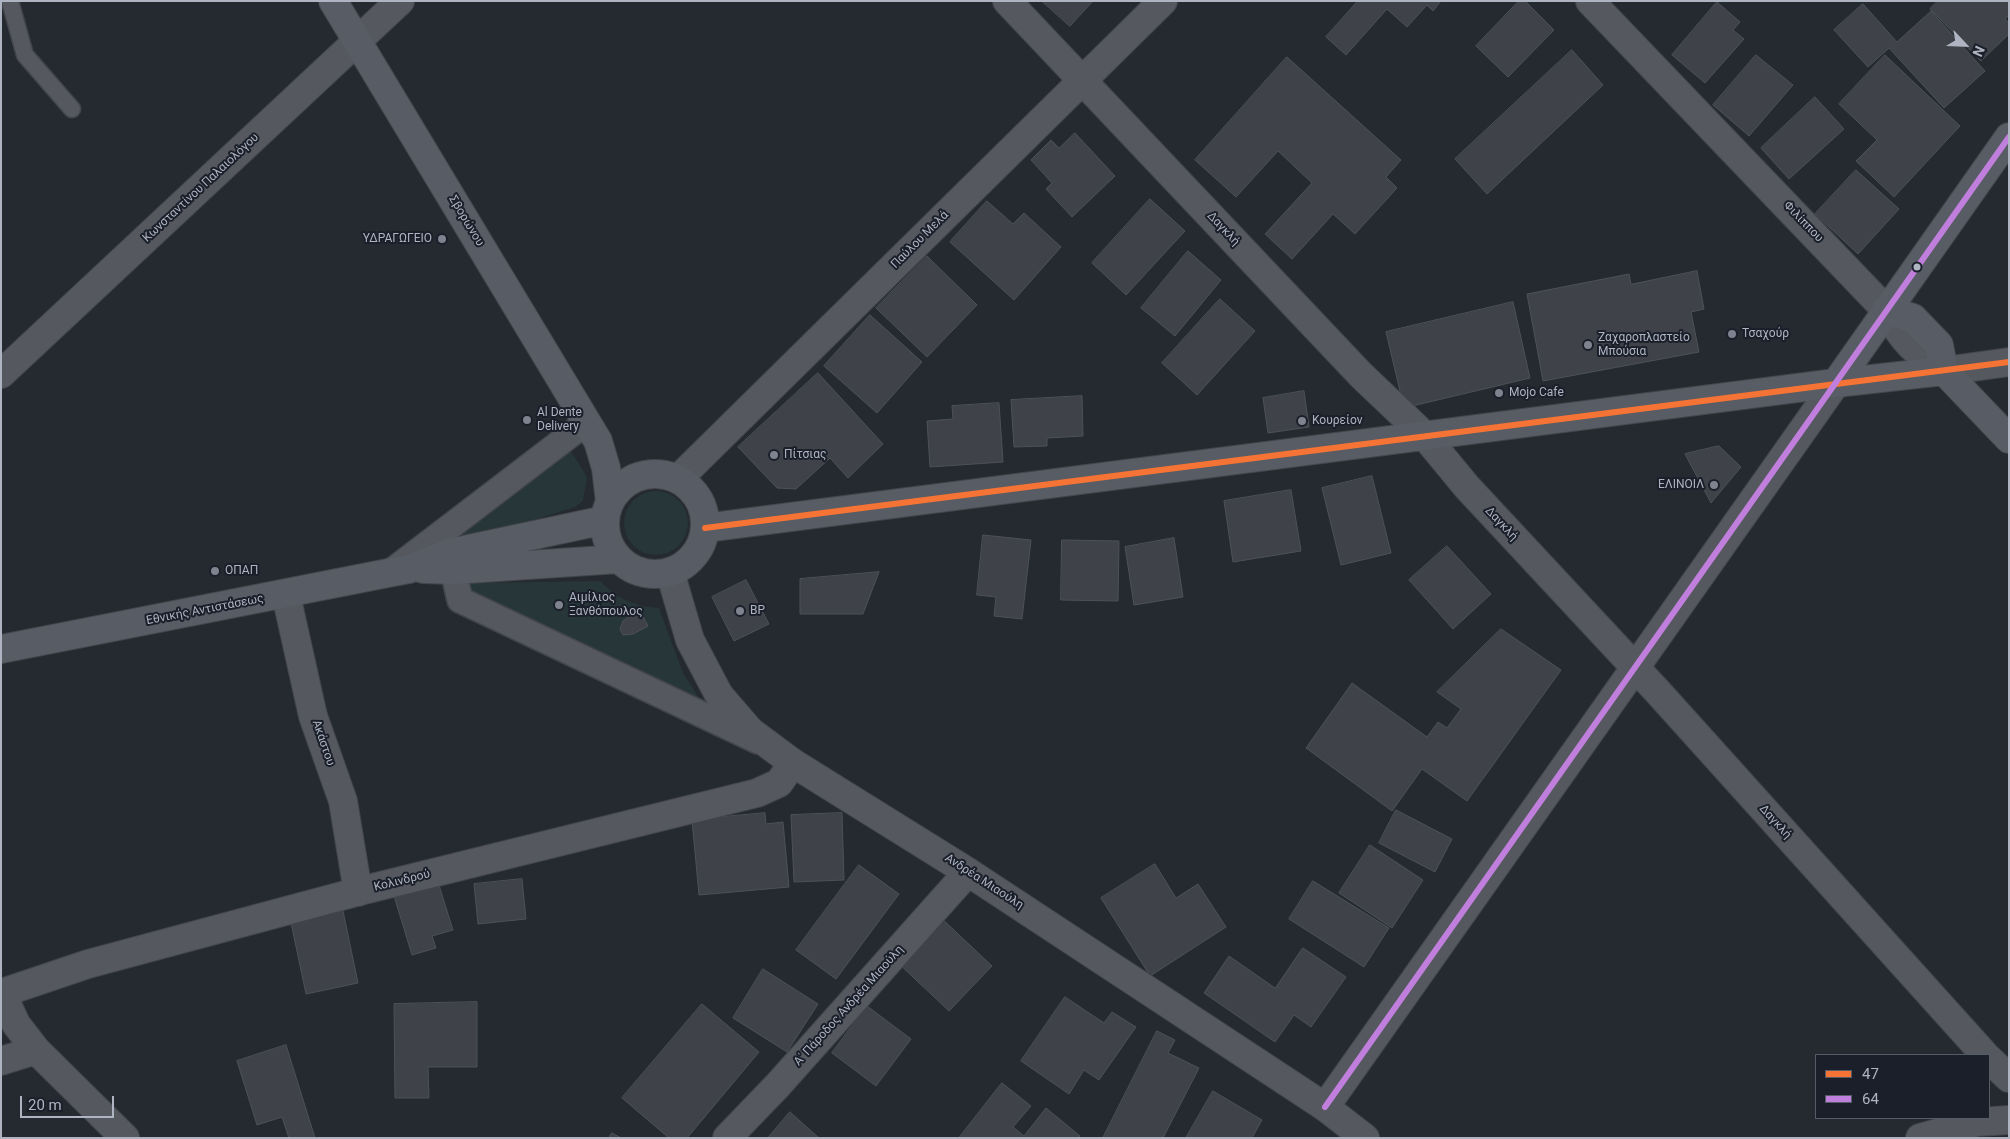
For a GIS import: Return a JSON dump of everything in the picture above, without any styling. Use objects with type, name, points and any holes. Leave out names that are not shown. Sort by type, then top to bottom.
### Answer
[{"type":"main road","name":"Σβορώνου","points":[[333,1],[592,432]]},
{"type":"main road","points":[[1836,382],[2009,138]]},
{"type":"main road","name":"Φιλίππου","points":[[1886,310],[1913,318],[1939,345],[1944,371]]},
{"type":"main road","points":[[705,528],[1836,382],[1944,371],[2009,440]]},
{"type":"main road","points":[[592,432],[622,459],[650,474]]},
{"type":"main road","points":[[592,432],[606,468],[608,511],[606,534],[611,547],[619,559],[643,573],[670,572],[684,566],[702,542],[705,528],[704,513],[699,499],[690,487],[678,478],[664,474],[650,474],[624,484],[614,494],[608,511]]},
{"type":"main road","points":[[399,571],[450,552],[608,511]]},
{"type":"main road","points":[[399,571],[453,570],[619,559]]},
{"type":"main road","name":"Εθνικής Αντιστάσεως","points":[[1,649],[286,595],[399,571]]},
{"type":"street","name":"Κωνσταντίνου Παλαιολόγου","points":[[1,374],[400,1]]},
{"type":"street","name":"Δαγκλή","points":[[1007,1],[1361,375],[1424,435],[1467,487],[1636,668],[1984,1054]]},
{"type":"street","name":"Παύλου Μελά","points":[[678,478],[1163,1]]},
{"type":"street","name":"Φιλίππου","points":[[1590,1],[1886,310]]},
{"type":"street","points":[[1944,371],[2009,362]]},
{"type":"street","points":[[1325,1107],[1836,382]]},
{"type":"street","points":[[399,571],[592,432]]},
{"type":"street","points":[[453,570],[460,600],[783,756]]},
{"type":"street","name":"Ανδρέα Μιαούλη","points":[[670,572],[690,640],[719,695],[750,731],[783,756],[968,872],[1325,1107],[1365,1138]]},
{"type":"street","name":"Ακάστου","points":[[286,595],[313,716],[343,801],[358,892]]},
{"type":"street","name":"Κολινδρού","points":[[2,992],[88,964],[358,892],[757,793],[779,783],[783,756]]},
{"type":"street","name":"Α΄ Πάροδος Ανδρέα Μιαούλη","points":[[727,1138],[778,1085],[968,872]]},
{"type":"street","points":[[2,992],[16,1024],[36,1050],[125,1138]]},
{"type":"street","points":[[1,1061],[36,1050]]},
{"type":"street","points":[[1990,1060],[2009,1078]]},
{"type":"street","points":[[1920,1138],[1977,1122],[2009,1120]]},
{"type":"lane","points":[[10,1],[25,55],[72,109]]},
{"type":"shaded area","points":[[569,448],[587,477],[583,501],[575,507],[428,553]]},
{"type":"shaded area","points":[[650,491],[662,491],[679,500],[686,511],[688,523],[686,535],[679,546],[662,555],[650,555],[638,550],[629,541],[624,529],[624,517],[629,505],[638,496]]},
{"type":"shaded area","points":[[600,581],[613,593],[626,600],[659,608],[683,673],[705,707],[468,598],[466,583]]},
{"type":"building","points":[[1042,1],[1093,1],[1070,26]]},
{"type":"building","points":[[1358,1],[1441,1],[1433,11],[1427,5],[1407,27],[1387,9],[1346,55],[1326,37]]},
{"type":"building","points":[[1519,1],[1525,1],[1554,30],[1508,77],[1476,46]]},
{"type":"building","points":[[1938,1],[2009,1],[2009,15],[2005,19],[2009,23],[2009,34],[1981,61],[1930,9]]},
{"type":"building","points":[[1717,2],[1740,22],[1733,30],[1744,39],[1705,83],[1672,55]]},
{"type":"building","points":[[1863,4],[1897,42],[1931,11],[1985,71],[1944,108],[1889,48],[1868,67],[1834,30]]},
{"type":"building","points":[[1572,50],[1603,85],[1487,194],[1455,159]]},
{"type":"building","points":[[1756,55],[1793,85],[1749,136],[1713,105]]},
{"type":"building","points":[[1885,55],[1960,126],[1894,197],[1856,161],[1877,140],[1839,104]]},
{"type":"building","points":[[1287,57],[1401,160],[1386,177],[1397,188],[1355,234],[1333,214],[1292,259],[1265,234],[1312,183],[1278,151],[1236,197],[1195,160]]},
{"type":"building","points":[[1815,97],[1844,129],[1789,179],[1761,148]]},
{"type":"building","points":[[1075,133],[1115,176],[1072,217],[1046,189],[1052,183],[1031,160],[1051,140],[1059,148]]},
{"type":"building","points":[[1856,170],[1899,209],[1858,254],[1815,214]]},
{"type":"building","points":[[1150,199],[1185,231],[1126,295],[1092,263]]},
{"type":"building","points":[[987,201],[1013,224],[1024,213],[1061,247],[1014,300],[950,242]]},
{"type":"building","points":[[1188,251],[1221,280],[1175,336],[1141,308]]},
{"type":"building","points":[[927,256],[977,305],[927,357],[876,308]]},
{"type":"building","points":[[1697,271],[1704,309],[1691,312],[1699,352],[1543,381],[1527,294],[1629,274],[1631,284]]},
{"type":"building","points":[[1220,299],[1255,331],[1197,395],[1162,363]]},
{"type":"building","points":[[1513,302],[1530,378],[1404,408],[1386,332]]},
{"type":"building","points":[[870,315],[922,362],[877,413],[824,366]]},
{"type":"building","points":[[818,373],[883,444],[848,478],[830,458],[796,489],[777,488],[738,447]]},
{"type":"building","points":[[1304,391],[1309,427],[1268,433],[1263,398]]},
{"type":"building","points":[[1082,396],[1083,436],[1047,438],[1047,446],[1014,447],[1011,400]]},
{"type":"building","points":[[999,403],[1003,462],[930,467],[927,421],[953,419],[952,406]]},
{"type":"building","name":"ΕΛΙΝΟΙΛ","points":[[1719,446],[1741,467],[1711,503],[1685,454]]},
{"type":"building","points":[[1372,476],[1391,553],[1341,565],[1322,488]]},
{"type":"building","points":[[1291,490],[1301,551],[1233,562],[1224,501]]},
{"type":"building","points":[[983,535],[1031,540],[1022,619],[994,616],[996,597],[977,595]]},
{"type":"building","points":[[1174,538],[1183,597],[1134,605],[1125,547]]},
{"type":"building","points":[[1062,540],[1119,541],[1118,601],[1061,600]]},
{"type":"building","points":[[1447,546],[1491,594],[1453,629],[1409,580]]},
{"type":"building","points":[[879,572],[863,614],[800,614],[800,579]]},
{"type":"building","name":"BP","points":[[746,580],[769,624],[734,641],[712,597]]},
{"type":"building","points":[[640,611],[648,626],[633,634],[623,635],[620,629],[623,621]]},
{"type":"building","points":[[1501,629],[1561,670],[1467,801],[1422,769],[1392,811],[1306,748],[1352,683],[1427,737],[1438,722],[1447,728],[1461,709],[1437,692]]},
{"type":"building","points":[[1396,810],[1452,839],[1435,872],[1379,843]]},
{"type":"building","points":[[765,813],[766,824],[783,822],[789,887],[699,895],[692,820]]},
{"type":"building","points":[[842,813],[844,880],[794,882],[791,815]]},
{"type":"building","points":[[1370,845],[1423,880],[1392,928],[1339,893]]},
{"type":"building","points":[[1155,864],[1176,898],[1198,884],[1226,927],[1150,976],[1101,898]]},
{"type":"building","points":[[859,865],[899,894],[836,979],[796,950]]},
{"type":"building","points":[[522,879],[526,919],[478,924],[474,884]]},
{"type":"building","points":[[1313,881],[1389,928],[1364,967],[1289,919]]},
{"type":"building","points":[[438,882],[453,930],[432,936],[436,948],[412,955],[394,896]]},
{"type":"building","points":[[342,906],[358,983],[306,994],[290,918]]},
{"type":"building","points":[[939,916],[992,966],[949,1011],[897,962]]},
{"type":"building","points":[[1303,948],[1346,977],[1311,1027],[1294,1015],[1275,1042],[1204,993],[1229,956],[1275,988]]},
{"type":"building","points":[[763,969],[818,1004],[787,1052],[733,1018]]},
{"type":"building","points":[[1065,997],[1104,1023],[1112,1012],[1136,1027],[1099,1080],[1084,1070],[1069,1094],[1021,1061]]},
{"type":"building","points":[[477,1002],[477,1067],[428,1067],[429,1098],[395,1098],[394,1004]]},
{"type":"building","points":[[702,1004],[759,1052],[687,1138],[669,1138],[622,1098]]},
{"type":"building","points":[[867,1006],[911,1039],[876,1086],[832,1053]]},
{"type":"building","points":[[1157,1031],[1175,1040],[1168,1053],[1199,1068],[1163,1138],[1103,1138]]},
{"type":"building","points":[[286,1045],[315,1138],[289,1138],[282,1117],[257,1125],[237,1061]]},
{"type":"building","points":[[1002,1083],[1031,1106],[1013,1127],[1024,1136],[1046,1108],[1080,1136],[1078,1138],[959,1138]]},
{"type":"building","points":[[1213,1091],[1262,1120],[1252,1138],[1186,1138]]},
{"type":"building","points":[[790,1112],[819,1138],[768,1138]]},
{"type":"building","points":[[612,1133],[621,1138],[609,1138]]},
{"type":"transit line","name":"64","points":[[1325,1107],[2009,137]]},
{"type":"transit line","name":"47","points":[[705,528],[2009,362]]},
{"type":"place","name":"ΥΔΡΑΓΩΓΕΙΟ","points":[[442,239]]},
{"type":"place","name":"Τσαχούρ","points":[[1732,334]]},
{"type":"place","name":"Ζαχαροπλαστείο Μπούσια","points":[[1588,345]]},
{"type":"place","name":"Mojo Cafe","points":[[1499,393]]},
{"type":"place","name":"Al Dente Delivery","points":[[527,420]]},
{"type":"place","name":"Κουρείον","points":[[1302,421]]},
{"type":"place","name":"Πίτσιας","points":[[774,455]]},
{"type":"place","name":"ΕΛΙΝΟΙΛ","points":[[1714,485]]},
{"type":"place","name":"ΟΠΑΠ","points":[[215,571]]},
{"type":"place","name":"Αιμίλιος Ξανθόπουλος","points":[[559,605]]},
{"type":"place","name":"BP","points":[[740,611]]}]
